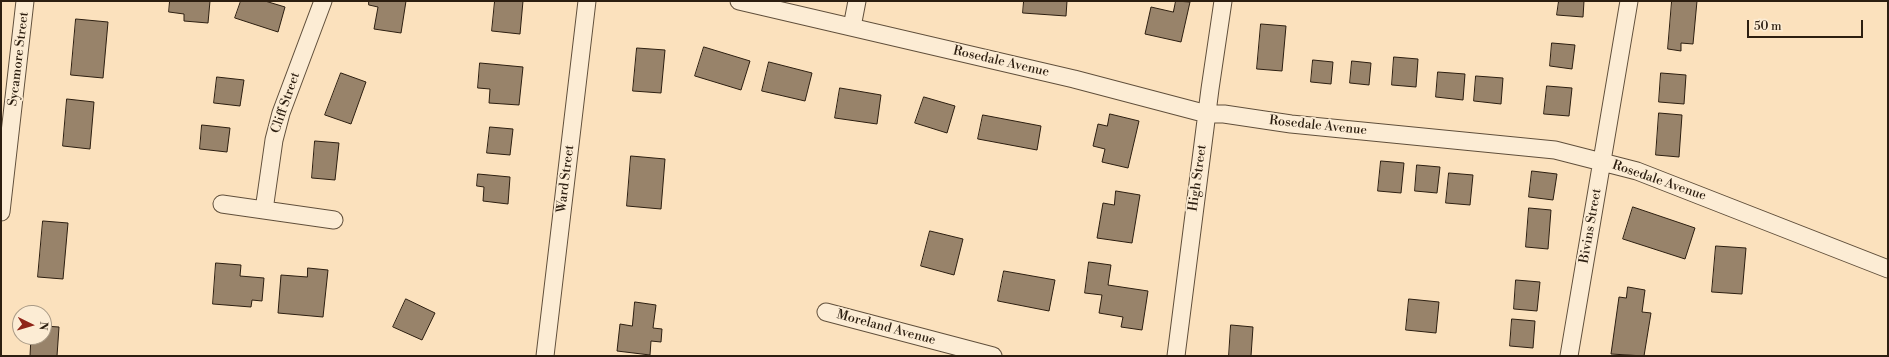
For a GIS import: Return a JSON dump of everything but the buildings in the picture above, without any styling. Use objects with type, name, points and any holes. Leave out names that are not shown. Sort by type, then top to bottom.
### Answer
[{"type":"street","name":"Sycamore Street","points":[[1,212],[25,1]]},
{"type":"street","name":"Cliff Street","points":[[264,210],[274,140],[284,106],[323,1]]},
{"type":"street","name":"Ward Street","points":[[545,356],[587,1]]},
{"type":"street","name":"Rosedale Avenue","points":[[739,1],[1074,79],[1207,114],[1224,114],[1291,124],[1555,150],[1637,171],[1888,269]]},
{"type":"street","points":[[852,27],[857,1]]},
{"type":"street","name":"High Street","points":[[1176,356],[1223,1]]},
{"type":"street","name":"Bivins Street","points":[[1569,356],[1629,1]]},
{"type":"street","points":[[222,204],[334,220]]},
{"type":"street","name":"Moreland Avenue","points":[[826,312],[993,356]]}]
